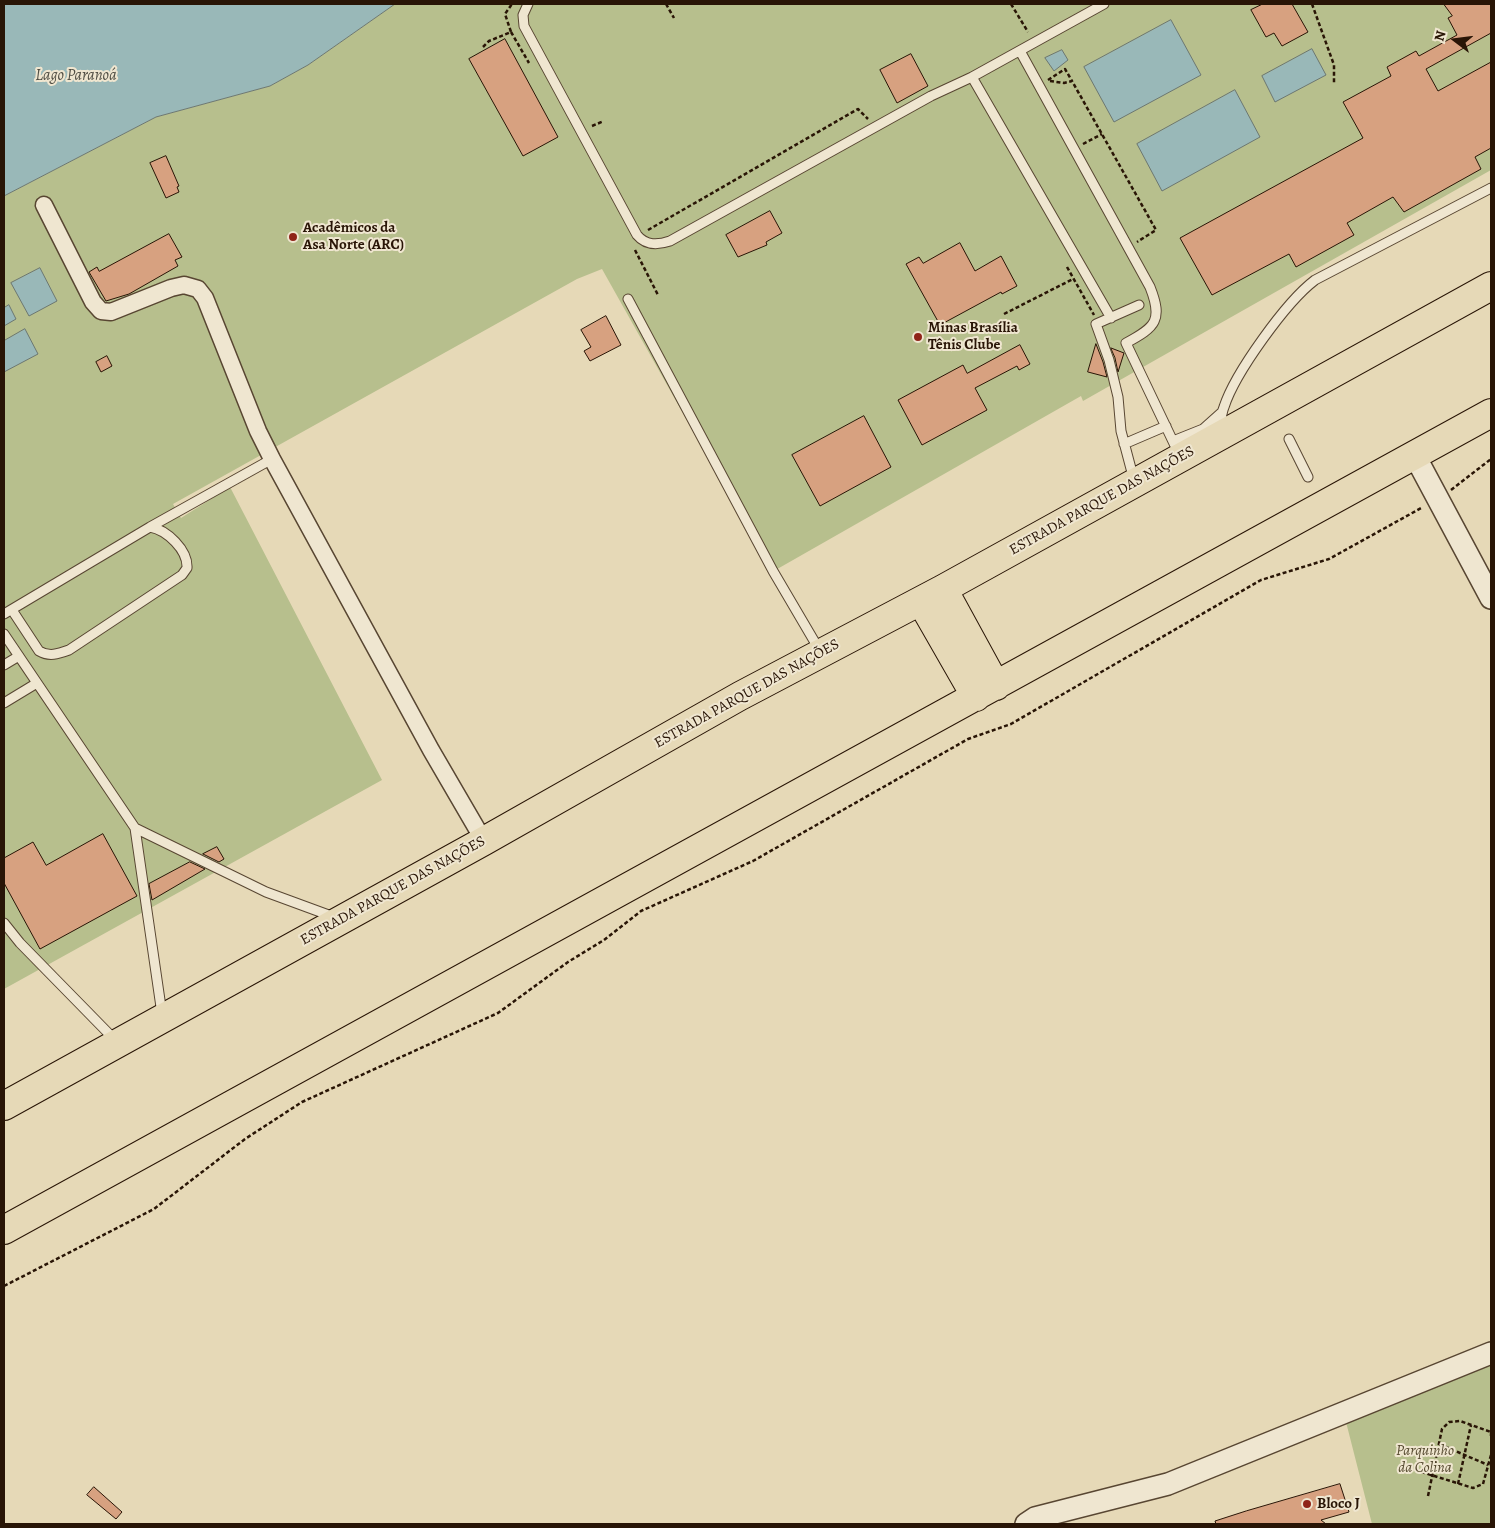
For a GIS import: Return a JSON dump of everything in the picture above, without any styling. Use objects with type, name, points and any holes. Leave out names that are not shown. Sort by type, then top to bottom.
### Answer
[{"type":"highway","name":"ESTRADA PARQUE DAS NAÇÕES","points":[[4,1106],[484,841],[740,696],[932,595],[1135,483],[1177,449],[1221,424],[1491,286]]},
{"type":"highway","points":[[4,1230],[1416,456],[1491,413]]},
{"type":"highway","points":[[932,595],[986,691]]},
{"type":"street","points":[[44,205],[93,302],[101,311],[111,312],[184,285],[198,288],[205,298],[258,431],[272,459],[389,675],[484,841]]},
{"type":"street","points":[[1416,456],[1491,598]]},
{"type":"street","points":[[1026,1524],[1035,1518],[1168,1484],[1491,1353]]},
{"type":"lane","points":[[528,4],[523,16],[524,26],[637,235],[649,244],[670,240],[1104,4]]},
{"type":"lane","points":[[1020,51],[1150,286],[1157,305],[1156,318],[1149,330],[1126,343],[1177,449]]},
{"type":"lane","points":[[972,77],[1111,318]]},
{"type":"lane","points":[[1221,424],[1242,371],[1289,304],[1301,291],[1315,280],[1491,188]]},
{"type":"lane","points":[[628,299],[773,571],[822,653]]},
{"type":"lane","points":[[1135,483],[1120,431],[1118,397],[1109,360],[1097,328],[1098,322],[1139,305]]},
{"type":"lane","points":[[1124,444],[1166,426]]},
{"type":"lane","points":[[1289,439],[1308,477]]},
{"type":"lane","points":[[150,527],[157,528],[172,539],[187,558],[185,572],[69,650],[45,655],[39,652],[8,612],[150,527],[272,459]]},
{"type":"lane","points":[[5,637],[135,828],[162,1019]]},
{"type":"lane","points":[[4,665],[19,656]]},
{"type":"lane","points":[[4,703],[37,683]]},
{"type":"lane","points":[[135,828],[281,898],[341,919]]},
{"type":"lane","points":[[4,922],[20,943],[118,1044]]},
{"type":"path","points":[[484,47],[489,42],[511,32],[505,14],[512,4]]},
{"type":"path","points":[[666,4],[674,18]]},
{"type":"path","points":[[1011,4],[1029,31],[1031,45],[1048,80],[1052,83],[1064,83],[1072,80]]},
{"type":"path","points":[[1312,4],[1334,65],[1334,84]]},
{"type":"path","points":[[1020,36],[1029,31]]},
{"type":"path","points":[[1048,80],[1065,69],[1156,230],[1129,248]]},
{"type":"path","points":[[646,231],[858,109],[869,120],[890,108],[895,116]]},
{"type":"path","points":[[588,128],[604,121]]},
{"type":"path","points":[[1074,148],[1102,134]]},
{"type":"path","points":[[1064,262],[1098,322]]},
{"type":"path","points":[[1004,314],[1073,279]]},
{"type":"path","points":[[4,1286],[154,1209],[244,1139],[302,1102],[498,1013],[568,962],[598,944],[641,910],[753,861],[968,739],[1011,724],[1261,580],[1330,560],[1439,499],[1468,479],[1491,459]]},
{"type":"path","points":[[1428,1496],[1442,1429],[1449,1422],[1460,1421],[1490,1432],[1491,1436]]},
{"type":"path","points":[[1458,1484],[1471,1425]]},
{"type":"path","points":[[1439,1444],[1488,1465]]},
{"type":"path","points":[[1415,1470],[1473,1488],[1483,1484],[1491,1455]]},
{"type":"green space","points":[[395,4],[1491,4],[1491,170],[1083,401],[1081,396],[772,572],[602,269],[577,279],[173,504],[181,518],[230,487],[382,780],[4,989],[4,196],[156,117],[270,86],[308,65]]},
{"type":"green space","name":"Parquinho da Colina","points":[[1491,1365],[1491,1524],[1372,1524],[1346,1422]]},
{"type":"water","name":"Lago Paranoá","points":[[4,4],[395,4],[308,65],[270,86],[156,117],[4,196]]},
{"type":"water","points":[[1171,20],[1201,75],[1114,122],[1084,67]]},
{"type":"water","points":[[1312,49],[1326,75],[1275,102],[1262,76]]},
{"type":"water","points":[[1062,50],[1068,60],[1054,71],[1045,58]]},
{"type":"water","points":[[1235,90],[1260,137],[1162,191],[1137,144]]},
{"type":"water","points":[[40,268],[57,301],[29,316],[11,283]]},
{"type":"water","points":[[9,305],[16,319],[4,326],[4,308]]},
{"type":"water","points":[[25,329],[38,354],[4,372],[4,341]]},
{"type":"building","points":[[1263,4],[1292,4],[1308,32],[1282,46],[1274,33],[1266,37],[1251,10]]},
{"type":"building","points":[[1444,4],[1491,4],[1491,33],[1426,69],[1438,91],[1491,62],[1491,148],[1475,157],[1481,169],[1404,212],[1393,197],[1347,223],[1354,235],[1296,267],[1289,254],[1212,295],[1180,238],[1363,138],[1343,102],[1391,76],[1387,67],[1416,51],[1419,56],[1457,35],[1448,18],[1452,16]]},
{"type":"building","points":[[505,39],[558,137],[523,156],[469,59]]},
{"type":"building","points":[[911,54],[928,86],[897,103],[880,70]]},
{"type":"building","points":[[166,156],[179,186],[177,187],[179,192],[166,198],[150,163]]},
{"type":"building","points":[[770,211],[782,233],[766,242],[767,245],[738,257],[726,235]]},
{"type":"building","points":[[169,234],[182,257],[175,260],[178,266],[129,294],[106,301],[89,272],[97,267],[99,271]]},
{"type":"building","points":[[960,243],[975,271],[1001,256],[1017,286],[1002,294],[1001,292],[940,325],[906,264],[919,257],[923,263]]},
{"type":"building","points":[[606,316],[621,345],[590,361],[584,351],[591,347],[581,330]]},
{"type":"building","points":[[1096,344],[1103,362],[1107,377],[1088,372]]},
{"type":"building","points":[[1020,345],[1030,364],[1019,370],[1017,366],[975,388],[987,410],[922,445],[898,400],[963,365],[967,373]]},
{"type":"building","points":[[1111,348],[1124,353],[1118,372],[1115,358]]},
{"type":"building","points":[[107,356],[112,366],[101,372],[96,362]]},
{"type":"building","points":[[864,416],[891,467],[820,506],[792,455]]},
{"type":"building","points":[[103,834],[137,896],[40,949],[4,883],[4,858],[33,842],[46,865]]},
{"type":"building","points":[[217,847],[224,859],[219,862],[203,854]]},
{"type":"building","points":[[190,862],[205,869],[152,900],[149,884]]},
{"type":"building","name":"Bloco J","points":[[1340,1484],[1349,1512],[1321,1520],[1326,1524],[1216,1524],[1215,1521],[1246,1511]]},
{"type":"building","points":[[94,1487],[122,1512],[116,1519],[87,1495]]},
{"type":"place","name":"Acadêmicos da Asa Norte (ARC)","points":[[293,237]]},
{"type":"place","name":"Minas Brasília Tênis Clube","points":[[918,337]]},
{"type":"place","name":"Bloco J","points":[[1307,1504]]}]
